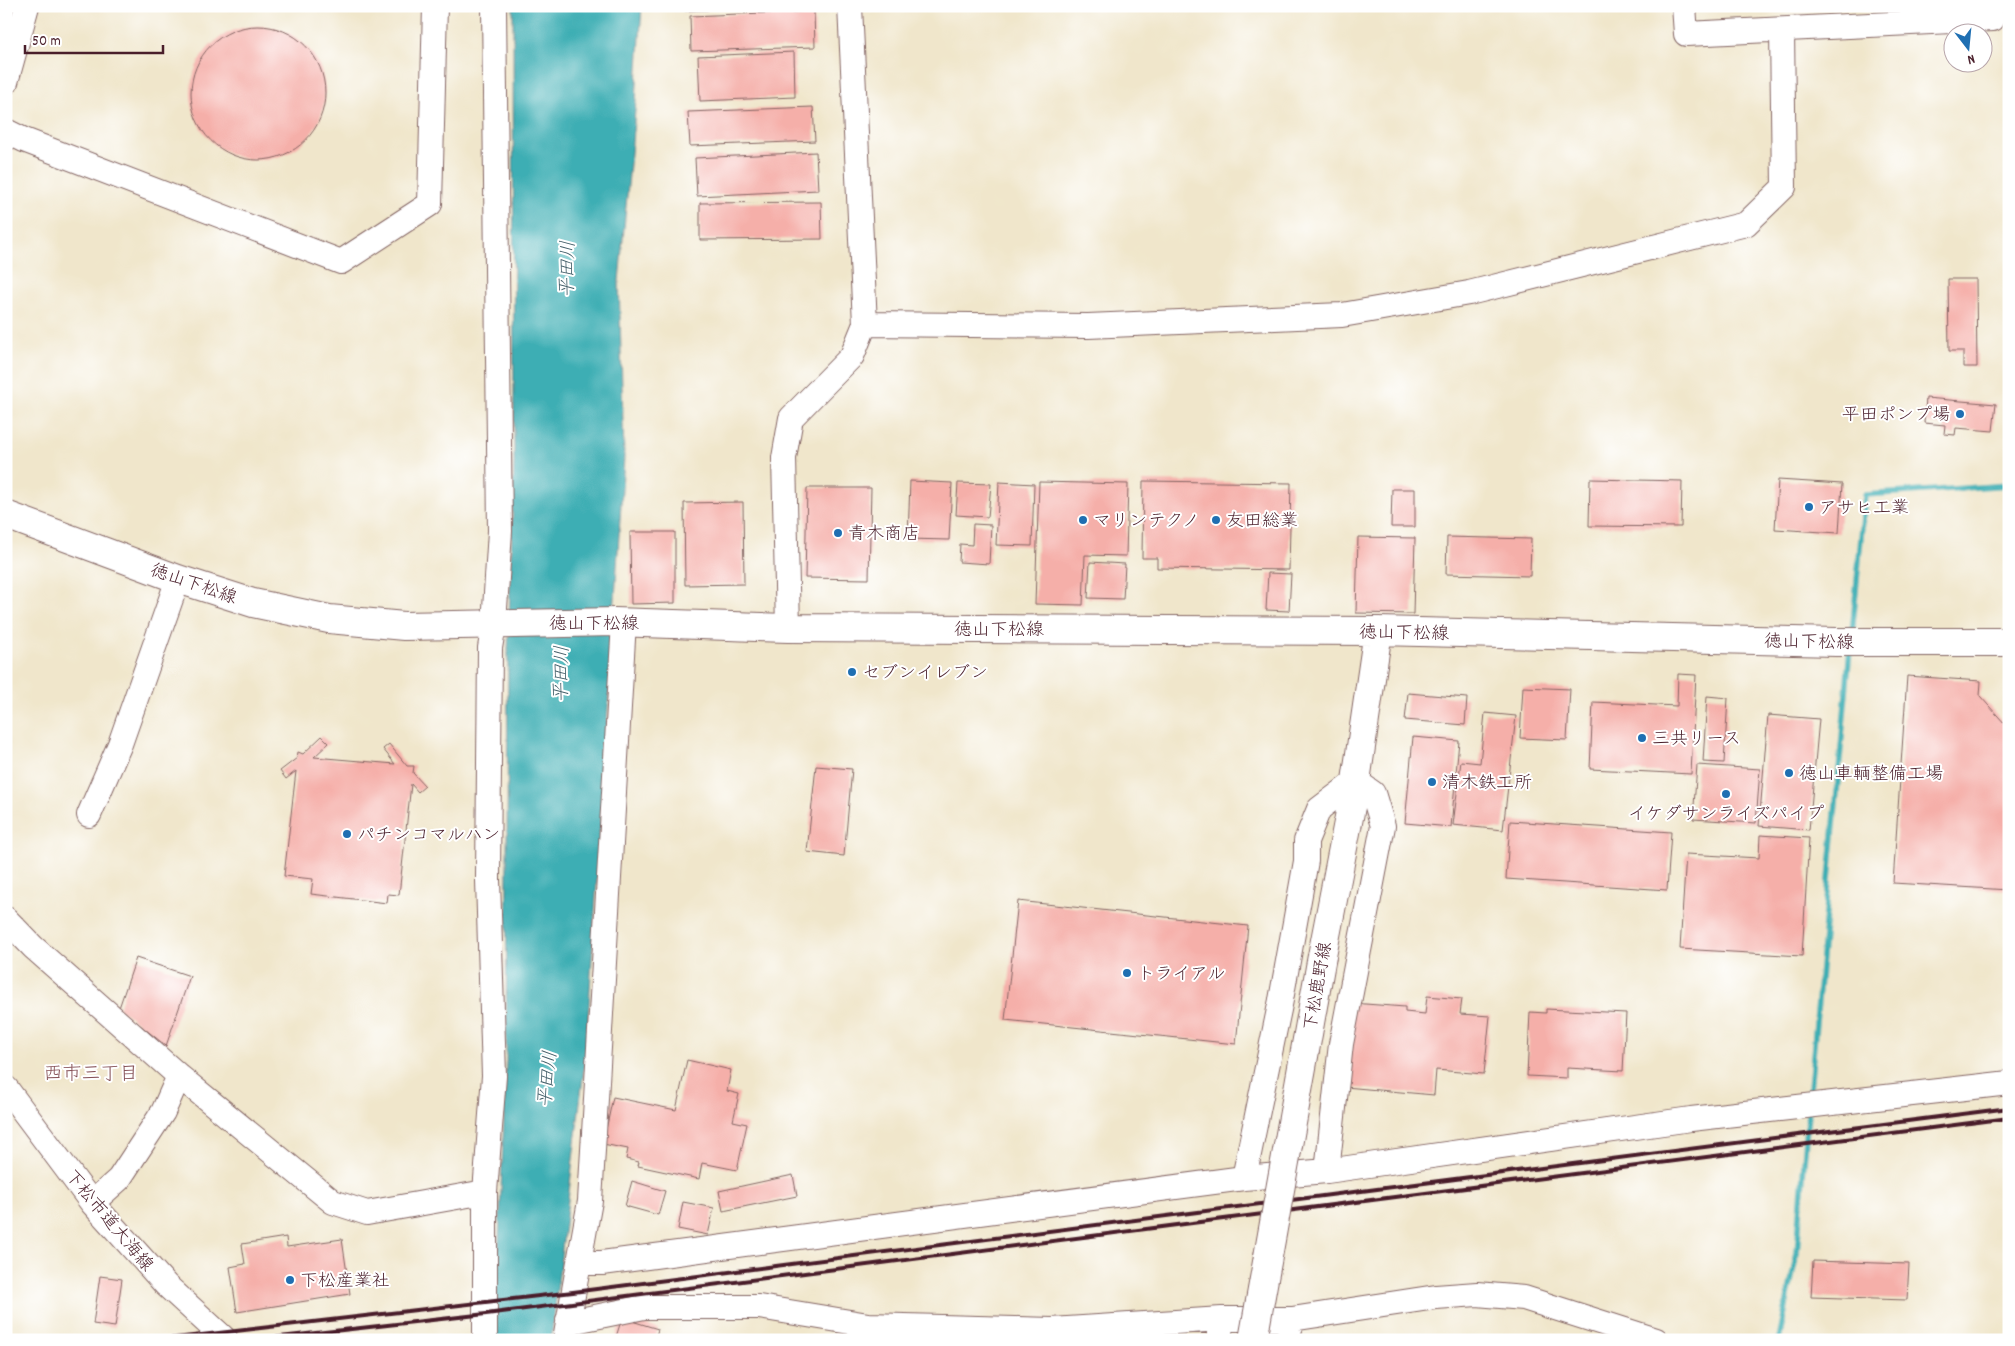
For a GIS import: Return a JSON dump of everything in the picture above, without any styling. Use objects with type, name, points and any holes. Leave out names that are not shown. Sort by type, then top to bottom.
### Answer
[{"type":"main road","name":"徳山下松線","points":[[6,515],[178,579],[253,603],[328,619],[404,626],[620,622],[788,628],[1378,631],[1836,642],[2009,642]]},
{"type":"main road","name":"下松鹿野線","points":[[1253,1340],[1322,956],[1356,781],[1378,631]]},
{"type":"street","points":[[6,82],[28,6]]},
{"type":"street","points":[[6,131],[24,140],[341,262],[430,204],[435,6]]},
{"type":"street","points":[[485,1340],[485,1192],[494,1076],[488,880],[490,648],[497,624],[500,531],[494,6]]},
{"type":"street","points":[[788,628],[784,458],[791,418],[852,356],[866,324],[850,6]]},
{"type":"street","points":[[1684,6],[1686,34],[1993,19]]},
{"type":"street","points":[[866,324],[1088,326],[1342,315],[1469,293],[1746,224],[1784,187],[1782,30]]},
{"type":"street","points":[[89,815],[120,744],[178,579]]},
{"type":"street","points":[[567,1330],[590,1201],[620,622]]},
{"type":"street","points":[[1244,1178],[1281,1000],[1306,861],[1306,841],[1319,809],[1356,781],[1373,793],[1383,826],[1341,1044],[1327,1171]]},
{"type":"street","points":[[6,919],[33,947],[179,1076],[333,1202],[367,1213],[485,1192]]},
{"type":"street","points":[[92,1203],[119,1179],[163,1112],[179,1076]]},
{"type":"street","points":[[580,1262],[612,1262],[1244,1178],[1327,1171],[1692,1119],[2009,1082]]},
{"type":"street","name":"下松市道大海線","points":[[6,1088],[92,1203],[166,1285],[226,1340]]},
{"type":"street","points":[[567,1330],[580,1320],[644,1307],[750,1306],[868,1325],[1033,1330],[1290,1329],[1436,1297],[1477,1294],[1524,1298],[1656,1340]]},
{"type":"water","name":"平田川","points":[[513,6],[642,6],[636,100],[619,281],[624,457],[586,1053],[551,1340],[495,1340],[506,1062],[508,650],[514,462]]},
{"type":"building","points":[[685,6],[708,6],[708,10],[685,11]]},
{"type":"building","points":[[814,11],[815,47],[691,51],[690,16]]},
{"type":"building","points":[[258,26],[283,32],[305,46],[319,68],[325,93],[319,118],[305,140],[283,154],[258,160],[233,154],[211,140],[197,118],[191,93],[197,68],[211,46],[233,32]]},
{"type":"building","points":[[794,52],[795,97],[700,101],[698,56]]},
{"type":"building","points":[[813,107],[815,141],[690,146],[688,112]]},
{"type":"building","points":[[816,152],[818,190],[697,196],[695,158]]},
{"type":"building","points":[[821,202],[822,239],[700,240],[700,203]]},
{"type":"building","points":[[1948,279],[1976,279],[1977,367],[1963,367],[1963,351],[1949,351]]},
{"type":"building","name":"平田ポンプ場","points":[[1926,398],[1996,404],[1993,431],[1956,428],[1955,435],[1944,434],[1945,425],[1924,423]]},
{"type":"building","points":[[1590,479],[1682,481],[1681,527],[1589,526]]},
{"type":"building","name":"アサヒ工業","points":[[1778,480],[1842,484],[1839,533],[1775,529]]},
{"type":"building","points":[[910,481],[952,483],[949,540],[908,539]]},
{"type":"building","name":"友田総業","points":[[1143,481],[1291,483],[1289,570],[1157,568],[1157,558],[1142,558]]},
{"type":"building","points":[[999,482],[1034,484],[1032,546],[996,545]]},
{"type":"building","name":"マリンテクノ","points":[[1039,482],[1128,484],[1126,556],[1085,555],[1083,605],[1035,604]]},
{"type":"building","points":[[958,483],[991,484],[988,517],[956,515]]},
{"type":"building","name":"青木商店","points":[[807,488],[871,488],[869,579],[805,578]]},
{"type":"building","points":[[1392,489],[1415,489],[1415,527],[1391,527]]},
{"type":"building","points":[[743,502],[744,584],[685,585],[684,503]]},
{"type":"building","points":[[973,524],[991,525],[989,564],[959,562],[960,544],[972,545]]},
{"type":"building","points":[[630,532],[675,532],[675,603],[631,604]]},
{"type":"building","points":[[1358,537],[1415,538],[1413,614],[1356,613]]},
{"type":"building","points":[[1447,537],[1531,539],[1530,576],[1446,574]]},
{"type":"building","points":[[1090,562],[1125,564],[1123,599],[1088,598]]},
{"type":"building","points":[[1268,573],[1291,574],[1289,611],[1266,610]]},
{"type":"building","name":"三共リース","points":[[1678,674],[1696,675],[1691,774],[1590,769],[1593,702],[1677,706]]},
{"type":"building","points":[[1907,676],[1981,681],[1980,696],[2006,725],[2009,725],[2009,890],[1893,883]]},
{"type":"building","points":[[1523,687],[1570,689],[1567,740],[1520,738]]},
{"type":"building","points":[[1408,693],[1467,698],[1465,725],[1405,720]]},
{"type":"building","points":[[1707,696],[1728,698],[1724,763],[1703,762]]},
{"type":"building","points":[[1485,713],[1516,716],[1503,830],[1453,825],[1461,761],[1480,763]]},
{"type":"building","name":"徳山車輌整備工場","points":[[1768,715],[1819,719],[1809,830],[1759,826]]},
{"type":"building","name":"パチンコマルハン","points":[[322,736],[329,743],[314,757],[395,764],[383,749],[389,744],[407,766],[414,766],[413,773],[425,786],[418,792],[411,784],[399,895],[388,894],[387,903],[311,894],[313,879],[284,876],[296,771],[286,779],[280,771],[297,758],[298,752],[303,754]]},
{"type":"building","name":"清木鉄工所","points":[[1413,737],[1459,741],[1451,827],[1405,823]]},
{"type":"building","name":"イケダサンライズパイプ","points":[[1697,765],[1760,769],[1756,823],[1693,819]]},
{"type":"building","points":[[816,766],[852,769],[844,856],[807,852]]},
{"type":"building","points":[[1510,821],[1671,832],[1667,890],[1506,879]]},
{"type":"building","points":[[1760,835],[1809,838],[1802,956],[1680,949],[1686,854],[1759,858]]},
{"type":"building","name":"トライアル","points":[[1018,901],[1248,926],[1236,1044],[1005,1020]]},
{"type":"building","points":[[136,958],[190,976],[166,1046],[119,1008]]},
{"type":"building","points":[[1427,996],[1462,999],[1460,1014],[1490,1016],[1484,1074],[1436,1070],[1434,1095],[1345,1087],[1352,1003],[1405,1007],[1405,1012],[1425,1014]]},
{"type":"building","points":[[1546,1009],[1626,1013],[1623,1071],[1567,1068],[1567,1078],[1527,1076],[1530,1012],[1546,1013]]},
{"type":"building","points":[[687,1060],[731,1070],[727,1091],[739,1094],[733,1121],[747,1124],[737,1170],[702,1163],[699,1179],[638,1166],[639,1162],[626,1159],[628,1149],[603,1144],[613,1097],[676,1110]]},
{"type":"building","points":[[793,1175],[797,1196],[723,1211],[719,1191]]},
{"type":"building","points":[[632,1181],[665,1191],[658,1215],[625,1206]]},
{"type":"building","points":[[683,1202],[714,1208],[708,1235],[678,1229]]},
{"type":"building","name":"下松産業社","points":[[286,1237],[287,1247],[342,1239],[350,1294],[237,1312],[230,1267],[245,1264],[242,1244]]},
{"type":"building","points":[[1813,1261],[1909,1264],[1907,1300],[1811,1297]]},
{"type":"building","points":[[100,1276],[122,1279],[115,1327],[93,1324]]},
{"type":"building","points":[[622,1318],[658,1329],[655,1340],[615,1340]]},
{"type":"waterway","points":[[1852,634],[1865,495],[2009,485]]},
{"type":"waterway","points":[[1809,1100],[1850,649]]},
{"type":"waterway","points":[[1779,1340],[1797,1253],[1808,1112]]},
{"type":"railway","points":[[158,1340],[573,1292],[2009,1108]]},
{"type":"railway","points":[[253,1340],[486,1314],[2009,1118]]},
{"type":"place","name":"平田ポンプ場","points":[[1960,414]]},
{"type":"place","name":"アサヒ工業","points":[[1809,507]]},
{"type":"place","name":"マリンテクノ","points":[[1083,520]]},
{"type":"place","name":"友田総業","points":[[1216,520]]},
{"type":"place","name":"青木商店","points":[[838,533]]},
{"type":"place","name":"セブンイレブン","points":[[852,672]]},
{"type":"place","name":"三共リース","points":[[1642,738]]},
{"type":"place","name":"徳山車輌整備工場","points":[[1789,773]]},
{"type":"place","name":"清木鉄工所","points":[[1432,782]]},
{"type":"place","name":"イケダサンライズパイプ","points":[[1726,794]]},
{"type":"place","name":"パチンコマルハン","points":[[347,834]]},
{"type":"place","name":"トライアル","points":[[1127,973]]},
{"type":"place","name":"下松産業社","points":[[290,1280]]},
{"type":"district","name":"西市三丁目","points":[[91,1072]]}]
